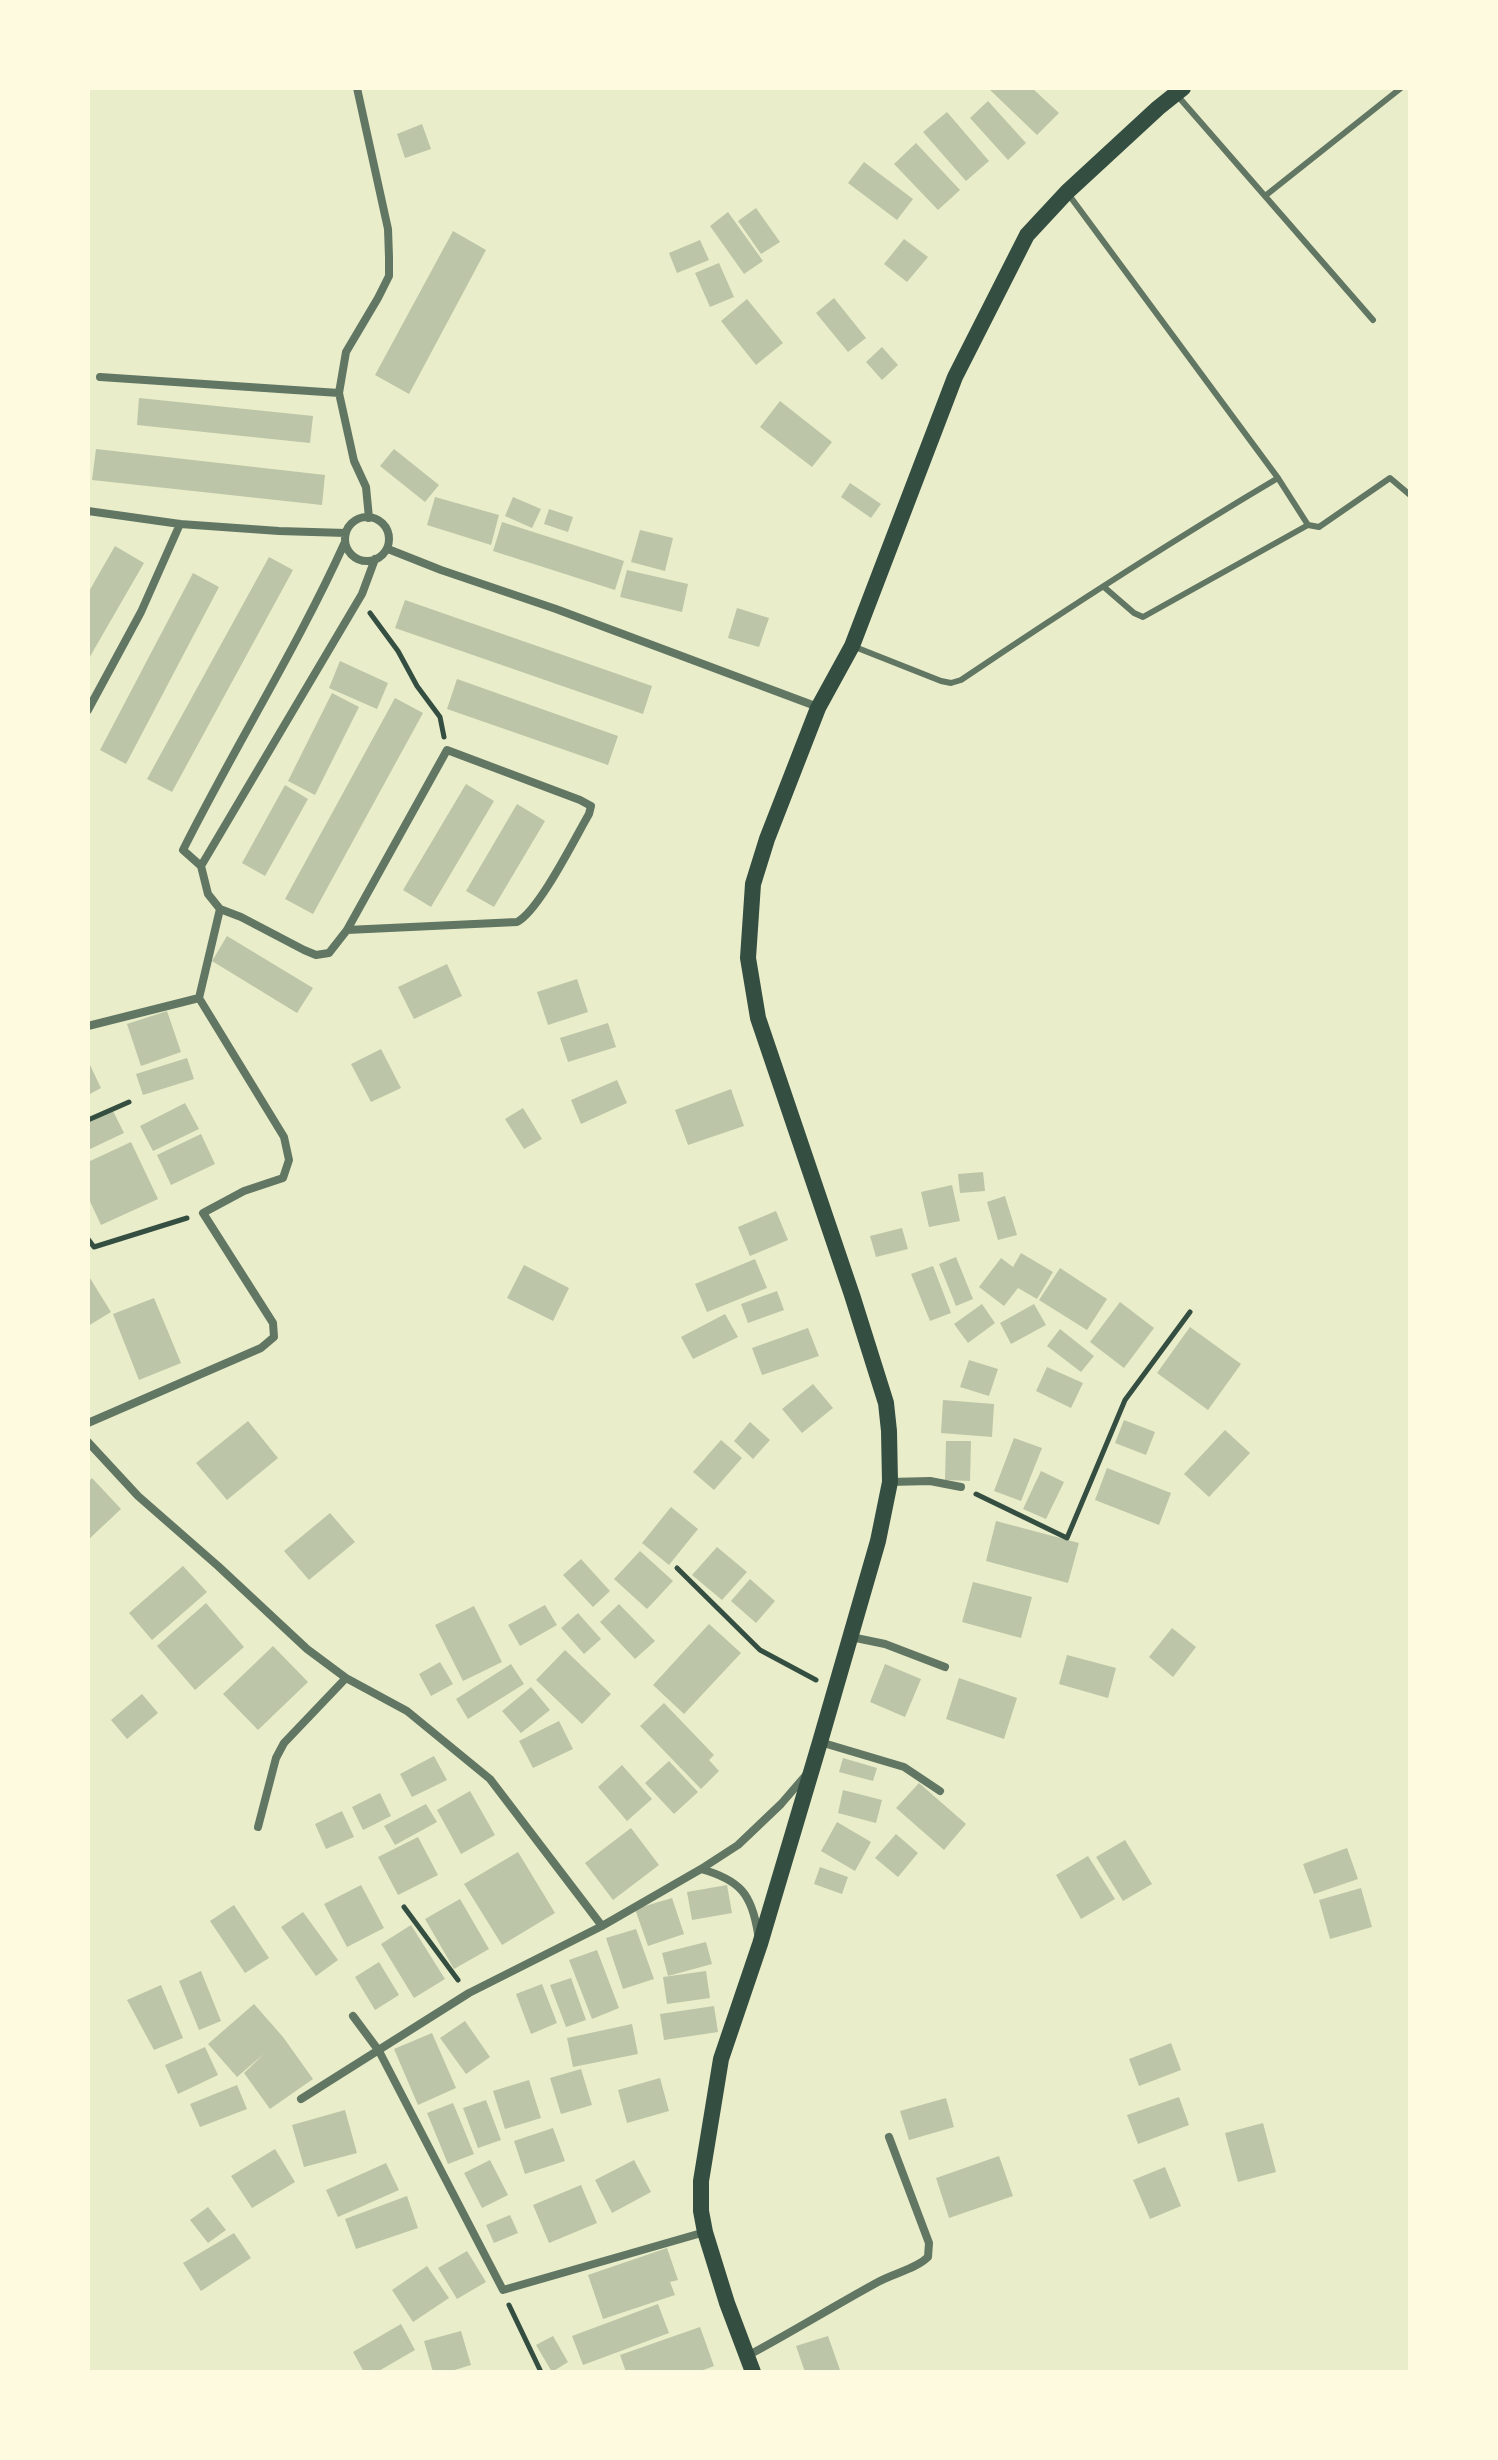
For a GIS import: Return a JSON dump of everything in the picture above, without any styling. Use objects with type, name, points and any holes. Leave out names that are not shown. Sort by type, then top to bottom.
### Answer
[{"type":"main road","points":[[750,2364],[705,2232],[701,2181],[721,2059],[823,1742],[894,1482],[886,1403],[758,1018],[748,958],[753,884],[818,708],[852,646],[955,377],[1027,235],[1067,192],[1182,96]]},
{"type":"street","points":[[357,88],[388,229],[389,276],[346,352],[339,393],[354,461],[366,487],[369,518]]},
{"type":"street","points":[[100,377],[339,393]]},
{"type":"street","points":[[88,511],[180,524],[346,538]]},
{"type":"street","points":[[346,538],[349,551],[356,558],[366,561],[375,559],[388,549],[389,536],[378,520],[359,519],[351,524],[323,590],[214,787],[183,850],[201,866],[208,894],[220,909],[316,955],[329,953],[347,930],[447,750],[591,806],[537,903],[517,922],[347,930]]},
{"type":"street","points":[[88,710],[141,612],[180,524]]},
{"type":"street","points":[[388,549],[818,708]]},
{"type":"street","points":[[201,866],[362,594],[375,559]]},
{"type":"street","points":[[88,1423],[261,1348],[274,1337],[273,1323],[203,1213],[244,1191],[283,1178],[289,1160],[284,1137],[199,998],[220,909]]},
{"type":"street","points":[[88,1026],[199,998]]},
{"type":"street","points":[[88,1442],[138,1496],[307,1649],[346,1678],[407,1711],[490,1779],[602,1926]]},
{"type":"street","points":[[894,1482],[930,1481],[961,1487]]},
{"type":"street","points":[[854,1637],[885,1644],[945,1667]]},
{"type":"street","points":[[258,1827],[276,1758],[284,1743],[346,1678]]},
{"type":"street","points":[[823,1742],[904,1767],[940,1791]]},
{"type":"street","points":[[301,2099],[469,1993],[602,1926],[701,1869],[738,1845],[812,1769]]},
{"type":"street","points":[[701,1869],[735,1883],[747,1895],[760,1944]]},
{"type":"street","points":[[353,2016],[379,2051],[503,2290],[705,2232]]},
{"type":"street","points":[[750,2364],[880,2280],[919,2264],[928,2257],[929,2243],[889,2137]]},
{"type":"lane","points":[[1265,196],[1401,88]]},
{"type":"lane","points":[[1182,96],[1200,121],[1373,320]]},
{"type":"lane","points":[[1067,192],[1278,478],[1308,525]]},
{"type":"lane","points":[[852,646],[941,681],[951,683],[961,680],[1207,519],[1278,478]]},
{"type":"lane","points":[[1104,587],[1143,617],[1308,525],[1319,527],[1332,520],[1390,478],[1410,495]]},
{"type":"path","points":[[362,594],[363,603],[440,717],[447,750]]},
{"type":"path","points":[[88,1120],[129,1102]]},
{"type":"path","points":[[88,1239],[94,1247],[203,1213]]},
{"type":"path","points":[[961,1487],[1067,1538],[1125,1400],[1190,1312]]},
{"type":"path","points":[[677,1568],[760,1650],[835,1690]]},
{"type":"path","points":[[404,1907],[469,1993]]},
{"type":"path","points":[[503,2290],[541,2372]]},
{"type":"building","points":[[988,88],[1032,88],[1059,113],[1037,135]]},
{"type":"building","points":[[988,101],[1026,143],[1008,160],[970,118]]},
{"type":"building","points":[[947,112],[989,161],[966,181],[923,132]]},
{"type":"building","points":[[422,124],[431,149],[405,158],[397,134]]},
{"type":"building","points":[[916,143],[960,190],[938,210],[894,164]]},
{"type":"building","points":[[864,162],[913,199],[897,220],[848,183]]},
{"type":"building","points":[[756,208],[780,242],[761,254],[738,221]]},
{"type":"building","points":[[728,212],[763,261],[744,274],[710,226]]},
{"type":"building","points":[[453,231],[486,250],[409,394],[375,375]]},
{"type":"building","points":[[904,239],[928,257],[907,282],[884,264]]},
{"type":"building","points":[[700,240],[709,260],[677,273],[669,253]]},
{"type":"building","points":[[719,263],[734,297],[710,307],[695,273]]},
{"type":"building","points":[[834,298],[866,338],[848,352],[816,313]]},
{"type":"building","points":[[747,299],[783,343],[756,365],[721,321]]},
{"type":"building","points":[[882,347],[898,365],[882,380],[866,362]]},
{"type":"building","points":[[139,398],[313,416],[310,443],[137,425]]},
{"type":"building","points":[[780,401],[832,442],[812,467],[760,427]]},
{"type":"building","points":[[96,449],[325,475],[322,505],[92,480]]},
{"type":"building","points":[[394,449],[439,485],[425,502],[380,466]]},
{"type":"building","points":[[850,483],[881,504],[871,518],[841,497]]},
{"type":"building","points":[[435,497],[499,515],[491,545],[427,525]]},
{"type":"building","points":[[513,497],[541,509],[532,528],[505,516]]},
{"type":"building","points":[[549,509],[573,517],[568,532],[544,524]]},
{"type":"building","points":[[502,522],[624,561],[615,590],[493,551]]},
{"type":"building","points":[[640,530],[673,538],[665,571],[631,562]]},
{"type":"building","points":[[115,546],[144,563],[88,660],[88,593]]},
{"type":"building","points":[[269,557],[293,570],[172,792],[147,779]]},
{"type":"building","points":[[627,570],[688,584],[682,612],[620,597]]},
{"type":"building","points":[[193,573],[219,587],[126,764],[100,750]]},
{"type":"building","points":[[405,600],[652,686],[643,714],[395,628]]},
{"type":"building","points":[[737,608],[769,618],[759,647],[728,638]]},
{"type":"building","points":[[340,661],[388,683],[377,709],[329,688]]},
{"type":"building","points":[[457,679],[618,736],[608,765],[447,709]]},
{"type":"building","points":[[332,693],[359,707],[315,795],[288,781]]},
{"type":"building","points":[[395,698],[423,713],[313,914],[285,899]]},
{"type":"building","points":[[466,784],[494,801],[431,907],[403,890]]},
{"type":"building","points":[[285,785],[308,799],[265,876],[242,863]]},
{"type":"building","points":[[517,804],[545,821],[494,907],[466,891]]},
{"type":"building","points":[[227,936],[313,988],[297,1013],[212,961]]},
{"type":"building","points":[[447,964],[462,996],[414,1019],[398,987]]},
{"type":"building","points":[[577,979],[588,1012],[548,1025],[537,992]]},
{"type":"building","points":[[167,1011],[181,1052],[141,1066],[127,1024]]},
{"type":"building","points":[[608,1023],[616,1047],[568,1062],[560,1038]]},
{"type":"building","points":[[381,1049],[401,1088],[371,1102],[351,1064]]},
{"type":"building","points":[[187,1058],[194,1079],[143,1095],[136,1074]]},
{"type":"building","points":[[88,1061],[101,1088],[88,1095]]},
{"type":"building","points":[[617,1080],[627,1103],[581,1124],[571,1100]]},
{"type":"building","points":[[731,1089],[744,1126],[688,1145],[675,1110]]},
{"type":"building","points":[[185,1103],[199,1129],[153,1151],[140,1126]]},
{"type":"building","points":[[523,1108],[542,1139],[524,1149],[505,1119]]},
{"type":"building","points":[[112,1109],[124,1133],[88,1150],[88,1121]]},
{"type":"building","points":[[201,1134],[215,1164],[171,1185],[157,1155]]},
{"type":"building","points":[[131,1142],[158,1199],[101,1225],[88,1197],[88,1162]]},
{"type":"building","points":[[983,1172],[985,1191],[960,1193],[958,1174]]},
{"type":"building","points":[[952,1185],[960,1221],[929,1227],[921,1192]]},
{"type":"building","points":[[1005,1196],[1017,1235],[998,1240],[987,1202]]},
{"type":"building","points":[[776,1211],[788,1240],[750,1256],[738,1227]]},
{"type":"building","points":[[902,1228],[908,1249],[876,1257],[870,1236]]},
{"type":"building","points":[[1021,1253],[1053,1272],[1037,1299],[1018,1288],[1004,1306],[979,1287],[1001,1258],[1013,1267]]},
{"type":"building","points":[[956,1257],[973,1299],[956,1306],[939,1264]]},
{"type":"building","points":[[755,1259],[767,1288],[707,1312],[695,1284]]},
{"type":"building","points":[[524,1265],[569,1288],[553,1321],[507,1298]]},
{"type":"building","points":[[933,1266],[951,1313],[930,1321],[911,1274]]},
{"type":"building","points":[[1060,1268],[1107,1299],[1087,1330],[1039,1300]]},
{"type":"building","points":[[88,1275],[111,1312],[88,1326]]},
{"type":"building","points":[[777,1291],[784,1310],[748,1323],[741,1304]]},
{"type":"building","points":[[154,1298],[181,1363],[139,1380],[113,1314]]},
{"type":"building","points":[[1120,1302],[1154,1328],[1124,1368],[1090,1342]]},
{"type":"building","points":[[982,1304],[995,1323],[968,1343],[954,1324]]},
{"type":"building","points":[[1034,1304],[1046,1325],[1011,1344],[1000,1323]]},
{"type":"building","points":[[725,1314],[738,1337],[693,1359],[681,1337]]},
{"type":"building","points":[[1190,1327],[1241,1364],[1208,1410],[1157,1373]]},
{"type":"building","points":[[808,1328],[819,1356],[762,1375],[752,1348]]},
{"type":"building","points":[[1060,1329],[1094,1356],[1081,1372],[1047,1346]]},
{"type":"building","points":[[969,1360],[998,1369],[989,1396],[960,1387]]},
{"type":"building","points":[[1047,1367],[1083,1383],[1071,1408],[1036,1391]]},
{"type":"building","points":[[813,1384],[833,1408],[802,1433],[782,1409]]},
{"type":"building","points":[[943,1400],[994,1404],[992,1437],[941,1433]]},
{"type":"building","points":[[1124,1420],[1155,1432],[1146,1455],[1115,1443]]},
{"type":"building","points":[[248,1421],[278,1458],[227,1500],[196,1463]]},
{"type":"building","points":[[750,1422],[770,1440],[753,1459],[734,1441]]},
{"type":"building","points":[[1225,1430],[1250,1453],[1209,1497],[1184,1474]]},
{"type":"building","points":[[1014,1438],[1042,1448],[1021,1501],[994,1491]]},
{"type":"building","points":[[721,1440],[742,1458],[714,1490],[693,1472]]},
{"type":"building","points":[[946,1441],[971,1441],[970,1481],[945,1480]]},
{"type":"building","points":[[1107,1468],[1171,1493],[1159,1525],[1095,1500]]},
{"type":"building","points":[[1041,1471],[1064,1482],[1046,1519],[1023,1509]]},
{"type":"building","points":[[92,1478],[121,1509],[88,1540],[88,1482]]},
{"type":"building","points":[[671,1507],[698,1529],[669,1565],[642,1543]]},
{"type":"building","points":[[330,1513],[355,1542],[309,1580],[284,1551]]},
{"type":"building","points":[[996,1521],[1079,1543],[1068,1583],[986,1561]]},
{"type":"building","points":[[717,1547],[747,1572],[722,1600],[692,1575]]},
{"type":"building","points":[[640,1551],[673,1581],[647,1609],[614,1579]]},
{"type":"building","points":[[581,1559],[610,1591],[593,1607],[563,1575]]},
{"type":"building","points":[[183,1566],[207,1592],[152,1640],[129,1613]]},
{"type":"building","points":[[750,1579],[775,1601],[756,1623],[731,1601]]},
{"type":"building","points":[[973,1582],[1032,1597],[1021,1638],[962,1622]]},
{"type":"building","points":[[206,1603],[244,1647],[195,1690],[157,1646]]},
{"type":"building","points":[[619,1604],[655,1641],[635,1659],[600,1622]]},
{"type":"building","points":[[545,1605],[557,1625],[520,1646],[508,1625]]},
{"type":"building","points":[[474,1606],[502,1662],[463,1681],[435,1625]]},
{"type":"building","points":[[578,1613],[601,1639],[584,1654],[561,1628]]},
{"type":"building","points":[[709,1624],[741,1653],[684,1714],[653,1685]]},
{"type":"building","points":[[1172,1628],[1196,1647],[1173,1677],[1149,1657]]},
{"type":"building","points":[[273,1646],[308,1682],[258,1730],[223,1694]]},
{"type":"building","points":[[565,1650],[611,1694],[582,1724],[536,1680]]},
{"type":"building","points":[[1067,1655],[1116,1668],[1108,1698],[1059,1684]]},
{"type":"building","points":[[440,1662],[453,1684],[431,1696],[419,1674]]},
{"type":"building","points":[[511,1664],[524,1684],[468,1719],[456,1699]]},
{"type":"building","points":[[885,1664],[921,1679],[905,1717],[870,1702]]},
{"type":"building","points":[[959,1678],[1017,1698],[1004,1739],[946,1719]]},
{"type":"building","points":[[531,1687],[550,1710],[521,1733],[502,1711]]},
{"type":"building","points":[[142,1694],[158,1713],[127,1739],[111,1720]]},
{"type":"building","points":[[664,1703],[714,1755],[709,1760],[719,1771],[701,1789],[640,1726]]},
{"type":"building","points":[[559,1721],[573,1749],[533,1768],[519,1741]]},
{"type":"building","points":[[434,1756],[447,1780],[412,1797],[400,1774]]},
{"type":"building","points":[[843,1758],[877,1768],[873,1781],[839,1772]]},
{"type":"building","points":[[669,1761],[698,1792],[674,1814],[645,1783]]},
{"type":"building","points":[[622,1765],[652,1799],[627,1821],[598,1787]]},
{"type":"building","points":[[919,1783],[966,1824],[944,1850],[896,1808]]},
{"type":"building","points":[[843,1790],[882,1800],[876,1823],[838,1813]]},
{"type":"building","points":[[470,1791],[495,1835],[461,1854],[437,1810]]},
{"type":"building","points":[[380,1793],[391,1816],[363,1830],[352,1807]]},
{"type":"building","points":[[426,1804],[437,1822],[395,1845],[384,1826]]},
{"type":"building","points":[[342,1811],[354,1837],[326,1849],[315,1824]]},
{"type":"building","points":[[837,1822],[871,1842],[855,1871],[821,1851]]},
{"type":"building","points":[[631,1828],[659,1865],[613,1900],[585,1863]]},
{"type":"building","points":[[896,1834],[918,1853],[898,1877],[875,1858]]},
{"type":"building","points":[[418,1837],[438,1875],[398,1895],[378,1857]]},
{"type":"building","points":[[1125,1840],[1152,1884],[1123,1901],[1096,1857]]},
{"type":"building","points":[[1347,1848],[1358,1879],[1314,1894],[1303,1864]]},
{"type":"building","points":[[518,1852],[555,1913],[502,1945],[464,1884]]},
{"type":"building","points":[[1088,1856],[1115,1899],[1081,1919],[1056,1875]]},
{"type":"building","points":[[820,1867],[848,1877],[842,1894],[814,1884]]},
{"type":"building","points":[[361,1885],[384,1928],[347,1947],[324,1904]]},
{"type":"building","points":[[727,1885],[732,1913],[692,1920],[687,1892]]},
{"type":"building","points":[[1361,1888],[1372,1927],[1330,1939],[1319,1900]]},
{"type":"building","points":[[672,1898],[684,1934],[648,1946],[635,1909]]},
{"type":"building","points":[[460,1899],[489,1949],[454,1969],[425,1919]]},
{"type":"building","points":[[234,1905],[269,1958],[245,1973],[210,1921]]},
{"type":"building","points":[[303,1912],[338,1960],[316,1976],[281,1927]]},
{"type":"building","points":[[411,1925],[445,1979],[414,1998],[381,1944]]},
{"type":"building","points":[[636,1929],[654,1979],[623,1989],[606,1938]]},
{"type":"building","points":[[706,1942],[712,1964],[668,1976],[662,1953]]},
{"type":"building","points":[[597,1950],[619,2008],[592,2019],[569,1960]]},
{"type":"building","points":[[379,1962],[399,1995],[375,2010],[355,1977]]},
{"type":"building","points":[[201,1971],[221,2021],[199,2030],[179,1981]]},
{"type":"building","points":[[706,1971],[710,1998],[667,2004],[663,1977]]},
{"type":"building","points":[[571,1978],[586,2020],[566,2027],[550,1985]]},
{"type":"building","points":[[542,1984],[557,2023],[531,2034],[516,1994]]},
{"type":"building","points":[[161,1985],[183,2038],[154,2050],[127,2000]]},
{"type":"building","points":[[254,2004],[313,2079],[270,2109],[244,2073],[265,2053],[237,2077],[208,2044]]},
{"type":"building","points":[[714,2006],[718,2032],[664,2040],[660,2014]]},
{"type":"building","points":[[465,2021],[490,2057],[466,2074],[440,2038]]},
{"type":"building","points":[[632,2024],[638,2054],[573,2067],[567,2038]]},
{"type":"building","points":[[432,2033],[456,2088],[418,2105],[394,2049]]},
{"type":"building","points":[[1171,2043],[1181,2070],[1139,2086],[1129,2059]]},
{"type":"building","points":[[205,2047],[218,2075],[178,2094],[165,2065]]},
{"type":"building","points":[[581,2069],[592,2105],[561,2114],[550,2078]]},
{"type":"building","points":[[660,2078],[669,2111],[627,2123],[618,2090]]},
{"type":"building","points":[[529,2080],[541,2118],[505,2129],[493,2091]]},
{"type":"building","points":[[237,2085],[247,2109],[200,2127],[190,2104]]},
{"type":"building","points":[[1179,2097],[1189,2125],[1138,2144],[1127,2115]]},
{"type":"building","points":[[946,2098],[954,2127],[909,2140],[900,2111]]},
{"type":"building","points":[[486,2100],[501,2140],[478,2148],[463,2108]]},
{"type":"building","points":[[453,2103],[474,2154],[448,2164],[427,2113]]},
{"type":"building","points":[[345,2110],[357,2153],[304,2167],[292,2125]]},
{"type":"building","points":[[1263,2123],[1276,2172],[1238,2182],[1225,2133]]},
{"type":"building","points":[[553,2128],[565,2161],[525,2174],[514,2141]]},
{"type":"building","points":[[275,2149],[295,2182],[252,2208],[231,2176]]},
{"type":"building","points":[[999,2156],[1013,2196],[949,2218],[936,2178]]},
{"type":"building","points":[[490,2160],[508,2195],[482,2208],[464,2173]]},
{"type":"building","points":[[634,2160],[651,2192],[612,2213],[595,2180]]},
{"type":"building","points":[[386,2163],[399,2190],[338,2217],[326,2190]]},
{"type":"building","points":[[1165,2167],[1181,2206],[1150,2219],[1133,2180]]},
{"type":"building","points":[[581,2185],[597,2223],[549,2243],[533,2205]]},
{"type":"building","points":[[407,2196],[418,2228],[356,2249],[345,2219]]},
{"type":"building","points":[[208,2207],[226,2230],[208,2243],[190,2220]]},
{"type":"building","points":[[510,2215],[518,2233],[494,2243],[486,2225]]},
{"type":"building","points":[[234,2233],[251,2258],[201,2291],[183,2263]]},
{"type":"building","points":[[667,2248],[678,2280],[670,2282],[675,2295],[603,2319],[588,2275]]},
{"type":"building","points":[[467,2251],[486,2282],[457,2299],[438,2268]]},
{"type":"building","points":[[427,2266],[449,2298],[413,2322],[392,2290]]},
{"type":"building","points":[[658,2304],[669,2333],[583,2365],[572,2336]]},
{"type":"building","points":[[401,2324],[415,2350],[377,2372],[364,2372],[353,2352]]},
{"type":"building","points":[[700,2327],[714,2366],[698,2372],[626,2372],[620,2355]]},
{"type":"building","points":[[461,2331],[471,2365],[448,2372],[433,2372],[424,2341]]},
{"type":"building","points":[[553,2336],[568,2362],[552,2372],[536,2345]]},
{"type":"building","points":[[828,2336],[840,2370],[805,2372],[796,2346]]}]
